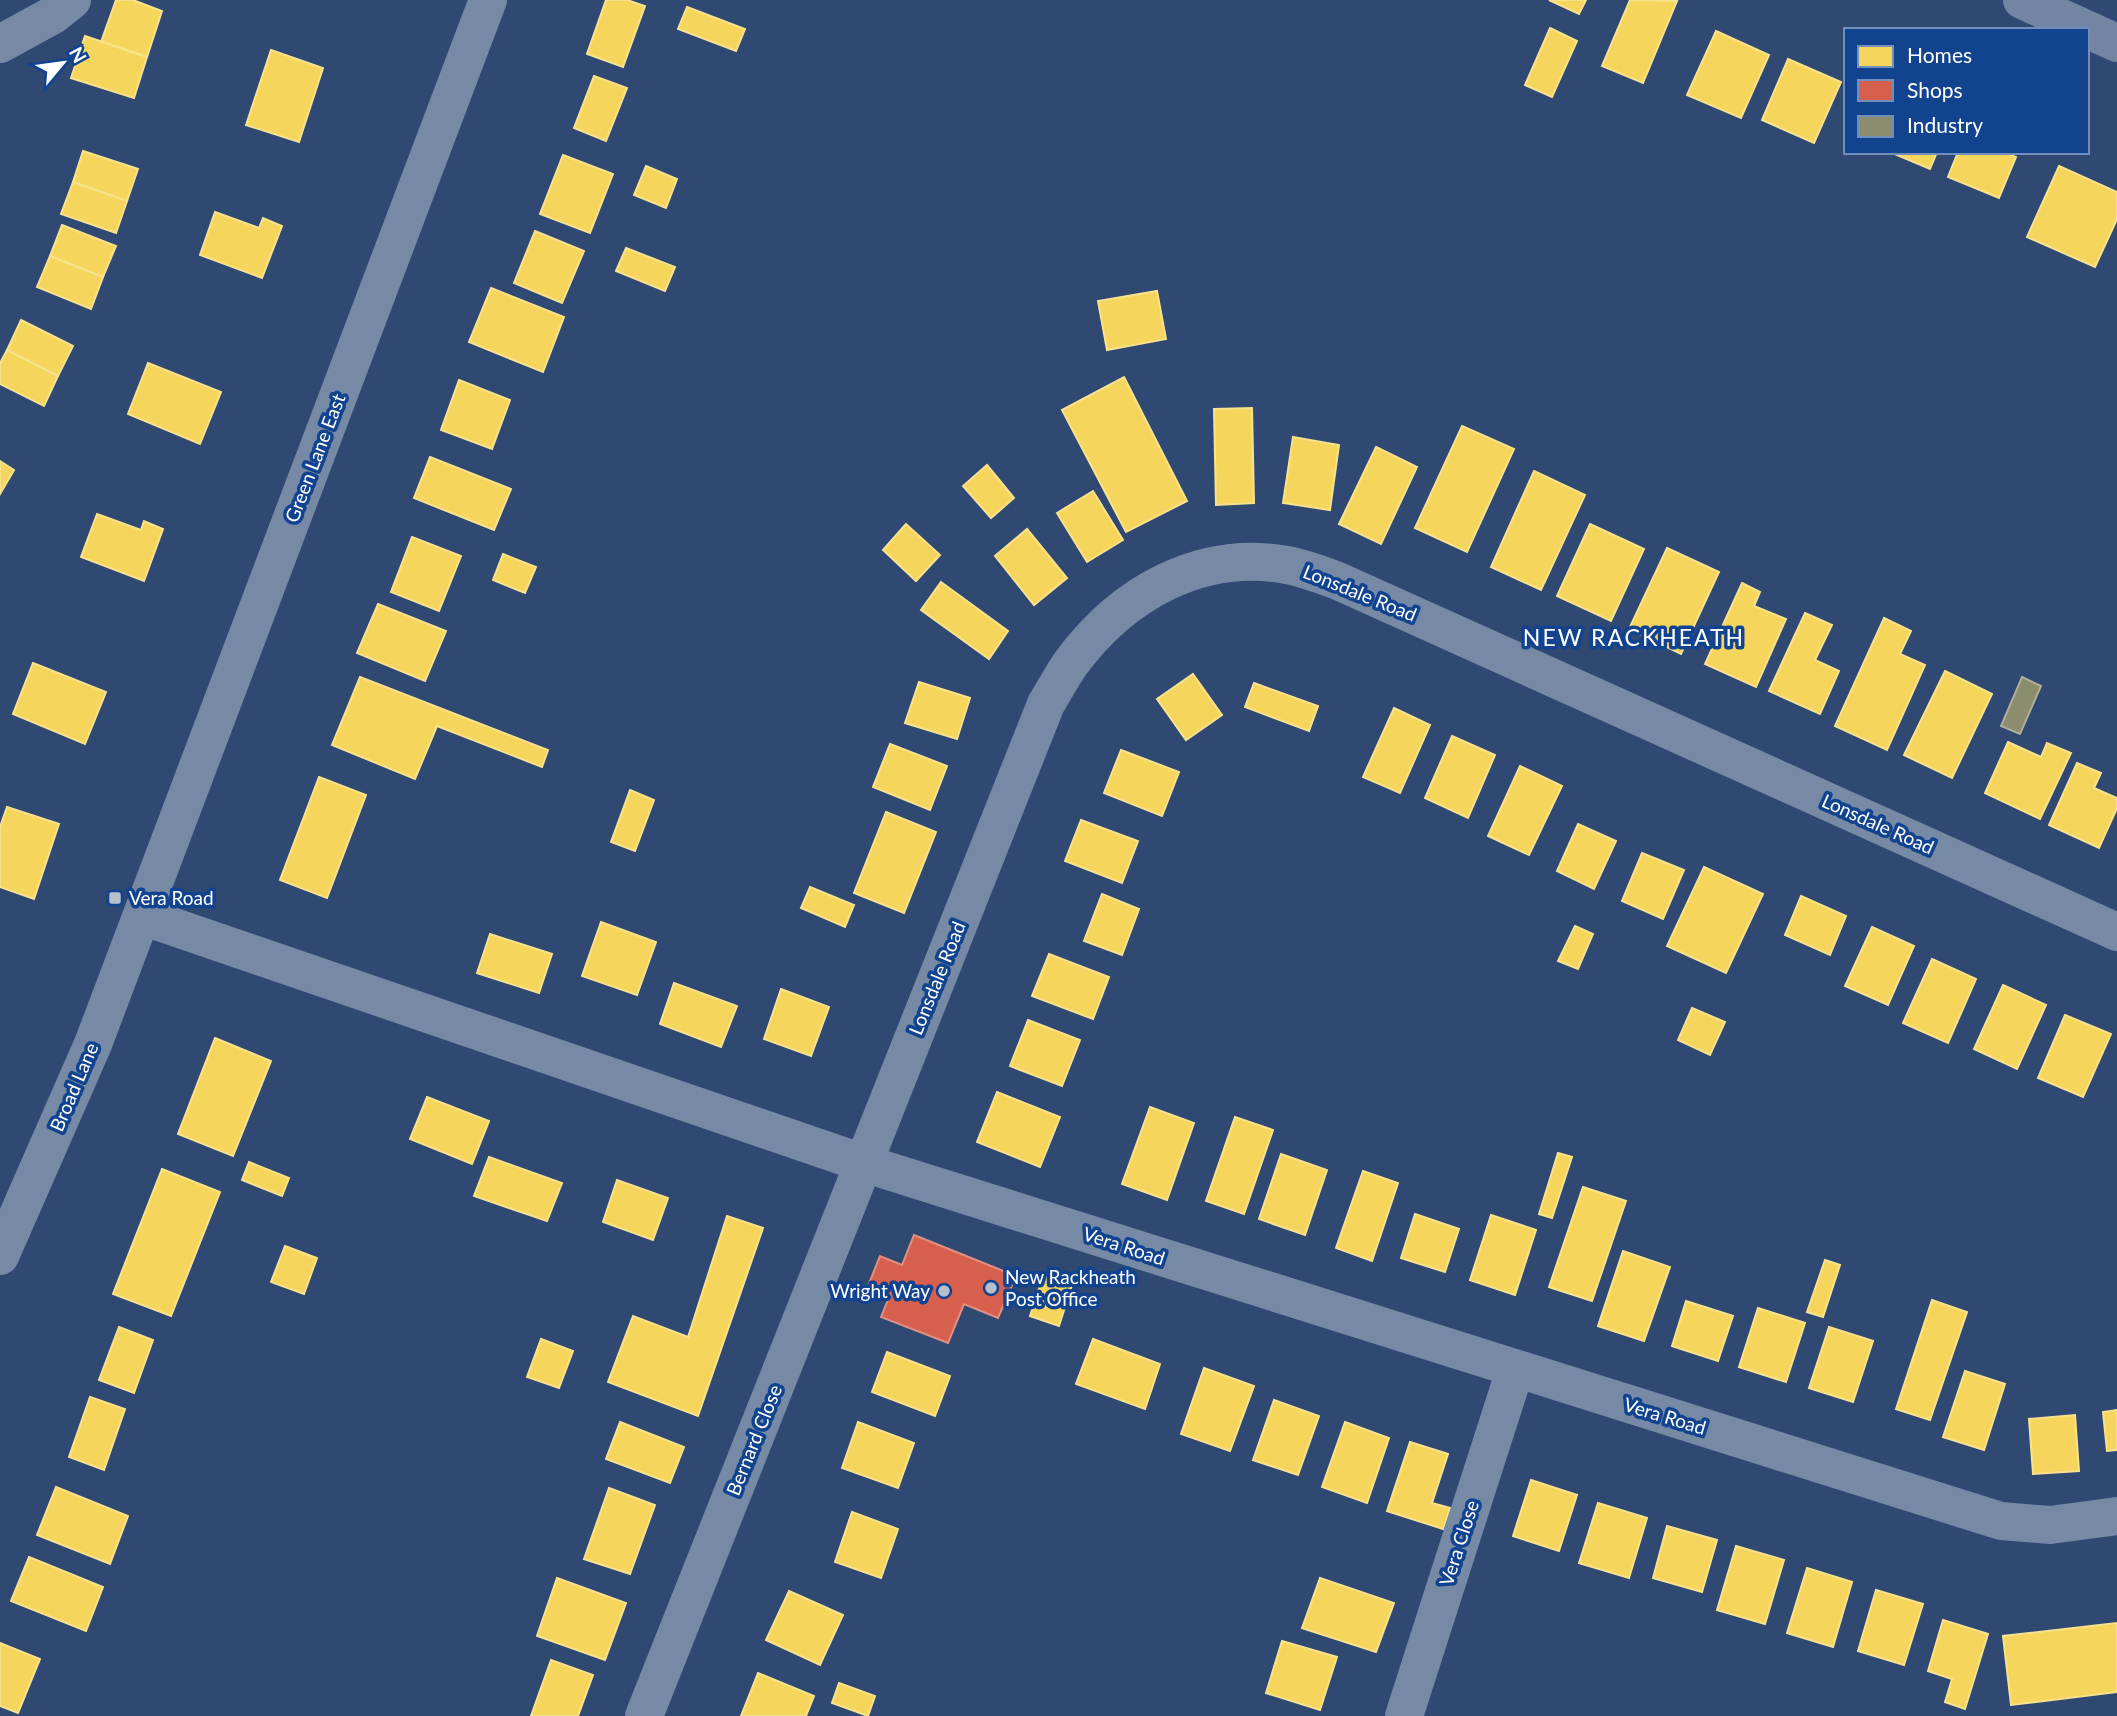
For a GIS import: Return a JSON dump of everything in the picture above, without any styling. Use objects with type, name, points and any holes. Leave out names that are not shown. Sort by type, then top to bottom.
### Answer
[{"type":"street","points":[[0,44],[53,15],[72,0]]},
{"type":"street","name":"Green Lane East","points":[[142,916],[488,0]]},
{"type":"street","points":[[2022,0],[2085,28]]},
{"type":"street","points":[[2089,30],[2116,42]]},
{"type":"street","name":"Lonsdale Road","points":[[863,1163],[1046,704],[1072,663],[1110,620],[1150,590],[1195,568],[1239,561],[1288,565],[1338,581],[2117,932]]},
{"type":"street","name":"Vera Road","points":[[142,916],[863,1163],[2001,1521],[2050,1525],[2117,1516]]},
{"type":"street","name":"Broad Lane","points":[[0,1256],[93,1044],[142,916]]},
{"type":"street","name":"Bernard Close","points":[[644,1716],[863,1163]]},
{"type":"street","name":"Vera Close","points":[[1404,1716],[1515,1370]]},
{"type":"building: Homes","points":[[116,0],[133,0],[162,11],[147,57],[101,42]]},
{"type":"building: Homes","points":[[606,0],[627,0],[645,6],[623,67],[587,54]]},
{"type":"building: Homes","points":[[1549,0],[1586,0],[1579,14]]},
{"type":"building: Homes","points":[[1630,0],[1677,1],[1643,83],[1602,66]]},
{"type":"building: Homes","points":[[687,7],[745,29],[736,51],[678,29]]},
{"type":"building: Homes","points":[[1550,28],[1577,41],[1552,97],[1525,85]]},
{"type":"building: Homes","points":[[1716,31],[1769,55],[1741,118],[1687,95]]},
{"type":"building: Homes","points":[[85,36],[147,57],[134,98],[71,78]]},
{"type":"building: Homes","points":[[271,50],[323,68],[299,142],[246,125]]},
{"type":"building: Homes","points":[[1788,59],[1841,82],[1814,143],[1762,120]]},
{"type":"building: Homes","points":[[594,76],[627,88],[606,141],[574,128]]},
{"type":"building: Homes","points":[[83,151],[138,169],[127,201],[73,182]]},
{"type":"building: Homes","points":[[1895,154],[1936,154],[1930,169]]},
{"type":"building: Homes","points":[[1957,154],[2009,154],[2016,157],[1999,198],[1948,177]]},
{"type":"building: Homes","points":[[563,155],[613,174],[590,233],[540,214]]},
{"type":"building: Homes","points":[[646,166],[677,179],[666,208],[634,195]]},
{"type":"building: Homes","points":[[2059,166],[2117,192],[2117,219],[2095,267],[2027,237]]},
{"type":"building: Homes","points":[[73,182],[127,201],[116,233],[61,214]]},
{"type":"building: Homes","points":[[215,212],[259,228],[263,218],[282,226],[262,278],[200,255]]},
{"type":"building: Homes","points":[[62,225],[116,246],[103,277],[50,256]]},
{"type":"building: Homes","points":[[535,231],[584,251],[562,303],[514,283]]},
{"type":"building: Homes","points":[[626,248],[675,267],[665,291],[616,271]]},
{"type":"building: Homes","points":[[50,256],[103,277],[91,309],[37,287]]},
{"type":"building: Homes","points":[[491,288],[564,317],[543,372],[469,342]]},
{"type":"building: Homes","points":[[1157,291],[1166,339],[1107,350],[1098,301]]},
{"type":"building: Homes","points":[[21,320],[73,346],[58,376],[7,350]]},
{"type":"building: Homes","points":[[7,350],[58,376],[44,406],[0,384],[0,363]]},
{"type":"building: Homes","points":[[148,363],[221,392],[200,444],[128,414]]},
{"type":"building: Homes","points":[[1124,377],[1187,501],[1126,532],[1062,410]]},
{"type":"building: Homes","points":[[459,380],[510,400],[492,449],[441,430]]},
{"type":"building: Homes","points":[[1252,408],[1254,503],[1216,505],[1214,409]]},
{"type":"building: Homes","points":[[1462,426],[1514,449],[1467,552],[1415,528]]},
{"type":"building: Homes","points":[[1293,437],[1339,445],[1330,510],[1283,503]]},
{"type":"building: Homes","points":[[1376,447],[1417,467],[1381,544],[1339,524]]},
{"type":"building: Homes","points":[[430,457],[511,489],[494,530],[414,498]]},
{"type":"building: Homes","points":[[0,461],[14,470],[0,494]]},
{"type":"building: Homes","points":[[987,465],[1014,498],[991,518],[963,486]]},
{"type":"building: Homes","points":[[1534,471],[1585,495],[1541,590],[1491,567]]},
{"type":"building: Homes","points":[[1093,491],[1123,540],[1087,562],[1057,513]]},
{"type":"building: Homes","points":[[97,514],[141,530],[144,521],[163,529],[144,581],[81,557]]},
{"type":"building: Homes","points":[[906,524],[940,555],[916,581],[883,550]]},
{"type":"building: Homes","points":[[1590,524],[1644,549],[1611,621],[1557,596]]},
{"type":"building: Homes","points":[[1027,529],[1067,578],[1034,605],[995,556]]},
{"type":"building: Homes","points":[[412,537],[461,556],[439,611],[391,592]]},
{"type":"building: Homes","points":[[1667,548],[1719,572],[1681,654],[1629,629]]},
{"type":"building: Homes","points":[[503,554],[536,567],[525,593],[493,580]]},
{"type":"building: Homes","points":[[941,582],[1008,631],[989,659],[921,610]]},
{"type":"building: Homes","points":[[1742,583],[1760,592],[1754,606],[1786,619],[1756,687],[1705,664]]},
{"type":"building: Homes","points":[[378,604],[446,631],[425,681],[357,653]]},
{"type":"building: Homes","points":[[1805,613],[1832,625],[1815,660],[1839,671],[1820,714],[1769,691]]},
{"type":"building: Homes","points":[[1884,618],[1911,631],[1900,654],[1925,665],[1887,750],[1835,726]]},
{"type":"building: Homes","points":[[33,663],[106,692],[85,744],[13,714]]},
{"type":"building: Homes","points":[[1945,671],[1992,694],[1952,778],[1904,755]]},
{"type":"building: Homes","points":[[1193,674],[1222,715],[1186,740],[1157,699]]},
{"type":"building: Homes","points":[[360,677],[548,750],[542,767],[437,726],[415,779],[332,745]]},
{"type":"building: Homes","points":[[919,682],[970,698],[957,739],[905,723]]},
{"type":"building: Homes","points":[[1254,683],[1318,706],[1309,731],[1245,707]]},
{"type":"building: Homes","points":[[1394,708],[1430,725],[1400,793],[1363,777]]},
{"type":"building: Homes","points":[[1452,736],[1495,755],[1468,818],[1425,798]]},
{"type":"building: Homes","points":[[2008,742],[2041,757],[2047,743],[2071,753],[2040,819],[1985,793]]},
{"type":"building: Homes","points":[[890,744],[947,766],[930,810],[873,787]]},
{"type":"building: Homes","points":[[1121,750],[1179,772],[1162,816],[1104,793]]},
{"type":"building: Homes","points":[[2077,763],[2101,773],[2094,788],[2117,798],[2117,808],[2099,848],[2049,825]]},
{"type":"building: Homes","points":[[1520,766],[1562,786],[1529,855],[1488,836]]},
{"type":"building: Homes","points":[[319,777],[366,795],[327,898],[280,880]]},
{"type":"building: Homes","points":[[630,790],[654,800],[635,851],[611,842]]},
{"type":"building: Homes","points":[[7,807],[59,824],[34,899],[0,887],[0,827]]},
{"type":"building: Homes","points":[[886,812],[936,832],[904,913],[854,893]]},
{"type":"building: Homes","points":[[1081,820],[1138,841],[1122,883],[1065,861]]},
{"type":"building: Homes","points":[[1578,824],[1616,841],[1594,889],[1557,871]]},
{"type":"building: Homes","points":[[1642,853],[1684,870],[1663,919],[1622,901]]},
{"type":"building: Homes","points":[[1704,867],[1763,894],[1726,973],[1667,946]]},
{"type":"building: Homes","points":[[810,887],[854,905],[845,927],[801,908]]},
{"type":"building: Homes","points":[[1102,894],[1139,909],[1122,955],[1084,941]]},
{"type":"building: Homes","points":[[1801,896],[1846,916],[1830,955],[1785,935]]},
{"type":"building: Homes","points":[[601,922],[656,942],[637,995],[582,976]]},
{"type":"building: Homes","points":[[1575,926],[1593,934],[1578,969],[1558,961]]},
{"type":"building: Homes","points":[[1872,927],[1914,946],[1888,1005],[1845,986]]},
{"type":"building: Homes","points":[[490,934],[552,954],[539,993],[477,973]]},
{"type":"building: Homes","points":[[1049,954],[1109,977],[1093,1019],[1032,996]]},
{"type":"building: Homes","points":[[1932,959],[1976,979],[1948,1043],[1903,1023]]},
{"type":"building: Homes","points":[[674,983],[737,1006],[721,1047],[660,1024]]},
{"type":"building: Homes","points":[[2003,985],[2046,1005],[2017,1069],[1974,1049]]},
{"type":"building: Homes","points":[[781,989],[829,1007],[811,1056],[764,1039]]},
{"type":"building: Homes","points":[[1692,1008],[1725,1022],[1710,1055],[1678,1040]]},
{"type":"building: Homes","points":[[2065,1015],[2111,1034],[2083,1097],[2038,1078]]},
{"type":"building: Homes","points":[[1028,1020],[1080,1040],[1062,1086],[1010,1066]]},
{"type":"building: Homes","points":[[215,1038],[271,1061],[233,1156],[178,1134]]},
{"type":"building: Homes","points":[[997,1092],[1060,1117],[1040,1167],[977,1142]]},
{"type":"building: Homes","points":[[427,1097],[489,1121],[472,1164],[410,1139]]},
{"type":"building: Homes","points":[[1150,1107],[1194,1123],[1167,1200],[1122,1184]]},
{"type":"building: Homes","points":[[1235,1117],[1273,1130],[1244,1214],[1206,1201]]},
{"type":"building: Homes","points":[[1558,1153],[1572,1157],[1552,1218],[1539,1214]]},
{"type":"building: Homes","points":[[1281,1154],[1327,1170],[1305,1235],[1259,1219]]},
{"type":"building: Homes","points":[[489,1157],[562,1183],[547,1221],[474,1196]]},
{"type":"building: Homes","points":[[249,1162],[289,1178],[282,1196],[242,1180]]},
{"type":"building: Homes","points":[[162,1169],[220,1192],[171,1316],[113,1294]]},
{"type":"building: Homes","points":[[1363,1171],[1398,1183],[1372,1261],[1336,1248]]},
{"type":"building: Homes","points":[[617,1180],[668,1198],[653,1240],[603,1222]]},
{"type":"building: Homes","points":[[1583,1187],[1626,1201],[1592,1301],[1549,1287]]},
{"type":"building: Homes","points":[[1415,1214],[1459,1229],[1445,1272],[1401,1258]]},
{"type":"building: Homes","points":[[1491,1215],[1536,1230],[1515,1295],[1470,1280]]},
{"type":"building: Homes","points":[[727,1216],[763,1228],[698,1416],[608,1382],[633,1316],[688,1337]]},
{"type":"building: Homes","points":[[285,1246],[317,1258],[304,1294],[271,1282]]},
{"type":"building: Homes","points":[[1623,1251],[1670,1267],[1644,1341],[1598,1326]]},
{"type":"building: Homes","points":[[1825,1260],[1840,1265],[1823,1317],[1807,1312]]},
{"type":"building: Homes","points":[[1043,1276],[1072,1285],[1059,1326],[1030,1316]]},
{"type":"building: Homes","points":[[1932,1300],[1967,1312],[1930,1420],[1896,1409]]},
{"type":"building: Homes","points":[[1686,1301],[1733,1316],[1718,1361],[1672,1346]]},
{"type":"building: Homes","points":[[1758,1308],[1805,1323],[1786,1382],[1739,1367]]},
{"type":"building: Homes","points":[[119,1327],[153,1340],[134,1393],[99,1380]]},
{"type":"building: Homes","points":[[1829,1327],[1873,1341],[1853,1402],[1809,1388]]},
{"type":"building: Homes","points":[[541,1339],[573,1351],[559,1388],[527,1377]]},
{"type":"building: Homes","points":[[1093,1339],[1160,1364],[1145,1409],[1076,1384]]},
{"type":"building: Homes","points":[[887,1352],[950,1376],[935,1416],[872,1392]]},
{"type":"building: Homes","points":[[1204,1368],[1254,1386],[1230,1451],[1181,1434]]},
{"type":"building: Homes","points":[[1965,1371],[2005,1384],[1984,1450],[1943,1437]]},
{"type":"building: Homes","points":[[90,1397],[125,1409],[104,1470],[69,1457]]},
{"type":"building: Homes","points":[[1274,1400],[1319,1416],[1298,1475],[1253,1460]]},
{"type":"building: Homes","points":[[2117,1410],[2117,1450],[2107,1451],[2103,1412]]},
{"type":"building: Homes","points":[[2075,1415],[2079,1471],[2033,1474],[2029,1419]]},
{"type":"building: Homes","points":[[620,1422],[684,1447],[670,1483],[606,1459]]},
{"type":"building: Homes","points":[[858,1422],[914,1443],[898,1488],[842,1468]]},
{"type":"building: Homes","points":[[1345,1422],[1389,1438],[1367,1503],[1322,1487]]},
{"type":"building: Homes","points":[[1410,1442],[1448,1454],[1432,1503],[1450,1508],[1443,1529],[1387,1511]]},
{"type":"building: Homes","points":[[1531,1480],[1577,1495],[1559,1551],[1513,1536]]},
{"type":"building: Homes","points":[[56,1487],[128,1516],[110,1564],[37,1535]]},
{"type":"building: Homes","points":[[609,1488],[655,1505],[630,1574],[584,1559]]},
{"type":"building: Homes","points":[[1598,1503],[1647,1518],[1629,1578],[1579,1563]]},
{"type":"building: Homes","points":[[852,1512],[898,1529],[881,1578],[835,1562]]},
{"type":"building: Homes","points":[[1667,1526],[1717,1540],[1702,1592],[1653,1578]]},
{"type":"building: Homes","points":[[1736,1546],[1784,1560],[1765,1624],[1717,1610]]},
{"type":"building: Homes","points":[[29,1557],[103,1587],[86,1631],[11,1601]]},
{"type":"building: Homes","points":[[1807,1568],[1852,1582],[1833,1647],[1787,1633]]},
{"type":"building: Homes","points":[[557,1578],[626,1603],[605,1660],[537,1636]]},
{"type":"building: Homes","points":[[1320,1578],[1394,1603],[1376,1652],[1302,1628]]},
{"type":"building: Homes","points":[[1876,1590],[1923,1604],[1904,1665],[1858,1651]]},
{"type":"building: Homes","points":[[789,1591],[843,1615],[820,1665],[766,1640]]},
{"type":"building: Homes","points":[[1943,1620],[1988,1634],[1965,1709],[1945,1702],[1952,1679],[1928,1671]]},
{"type":"building: Homes","points":[[2117,1623],[2117,1692],[2011,1705],[2003,1636]]},
{"type":"building: Homes","points":[[1282,1641],[1337,1657],[1320,1710],[1266,1693]]},
{"type":"building: Homes","points":[[0,1643],[40,1659],[18,1713],[0,1706]]},
{"type":"building: Homes","points":[[551,1660],[593,1675],[578,1716],[531,1716]]},
{"type":"building: Homes","points":[[758,1673],[814,1696],[806,1716],[741,1716]]},
{"type":"building: Homes","points":[[839,1683],[875,1696],[868,1716],[832,1703]]},
{"type":"building: Shops","name":"Wright Way","points":[[914,1235],[1016,1276],[998,1318],[964,1304],[948,1343],[881,1317],[890,1295],[868,1286],[880,1256],[902,1265]]},
{"type":"building: Industry","points":[[2022,677],[2041,686],[2020,734],[2001,726]]},
{"type":"place","name":"Vera Road","points":[[115,898]]},
{"type":"place","name":"New Rackheath Post Office","points":[[991,1288]]},
{"type":"place","name":"Wright Way","points":[[944,1291]]},
{"type":"district","name":"NEW RACKHEATH","points":[[1634,638]]}]
